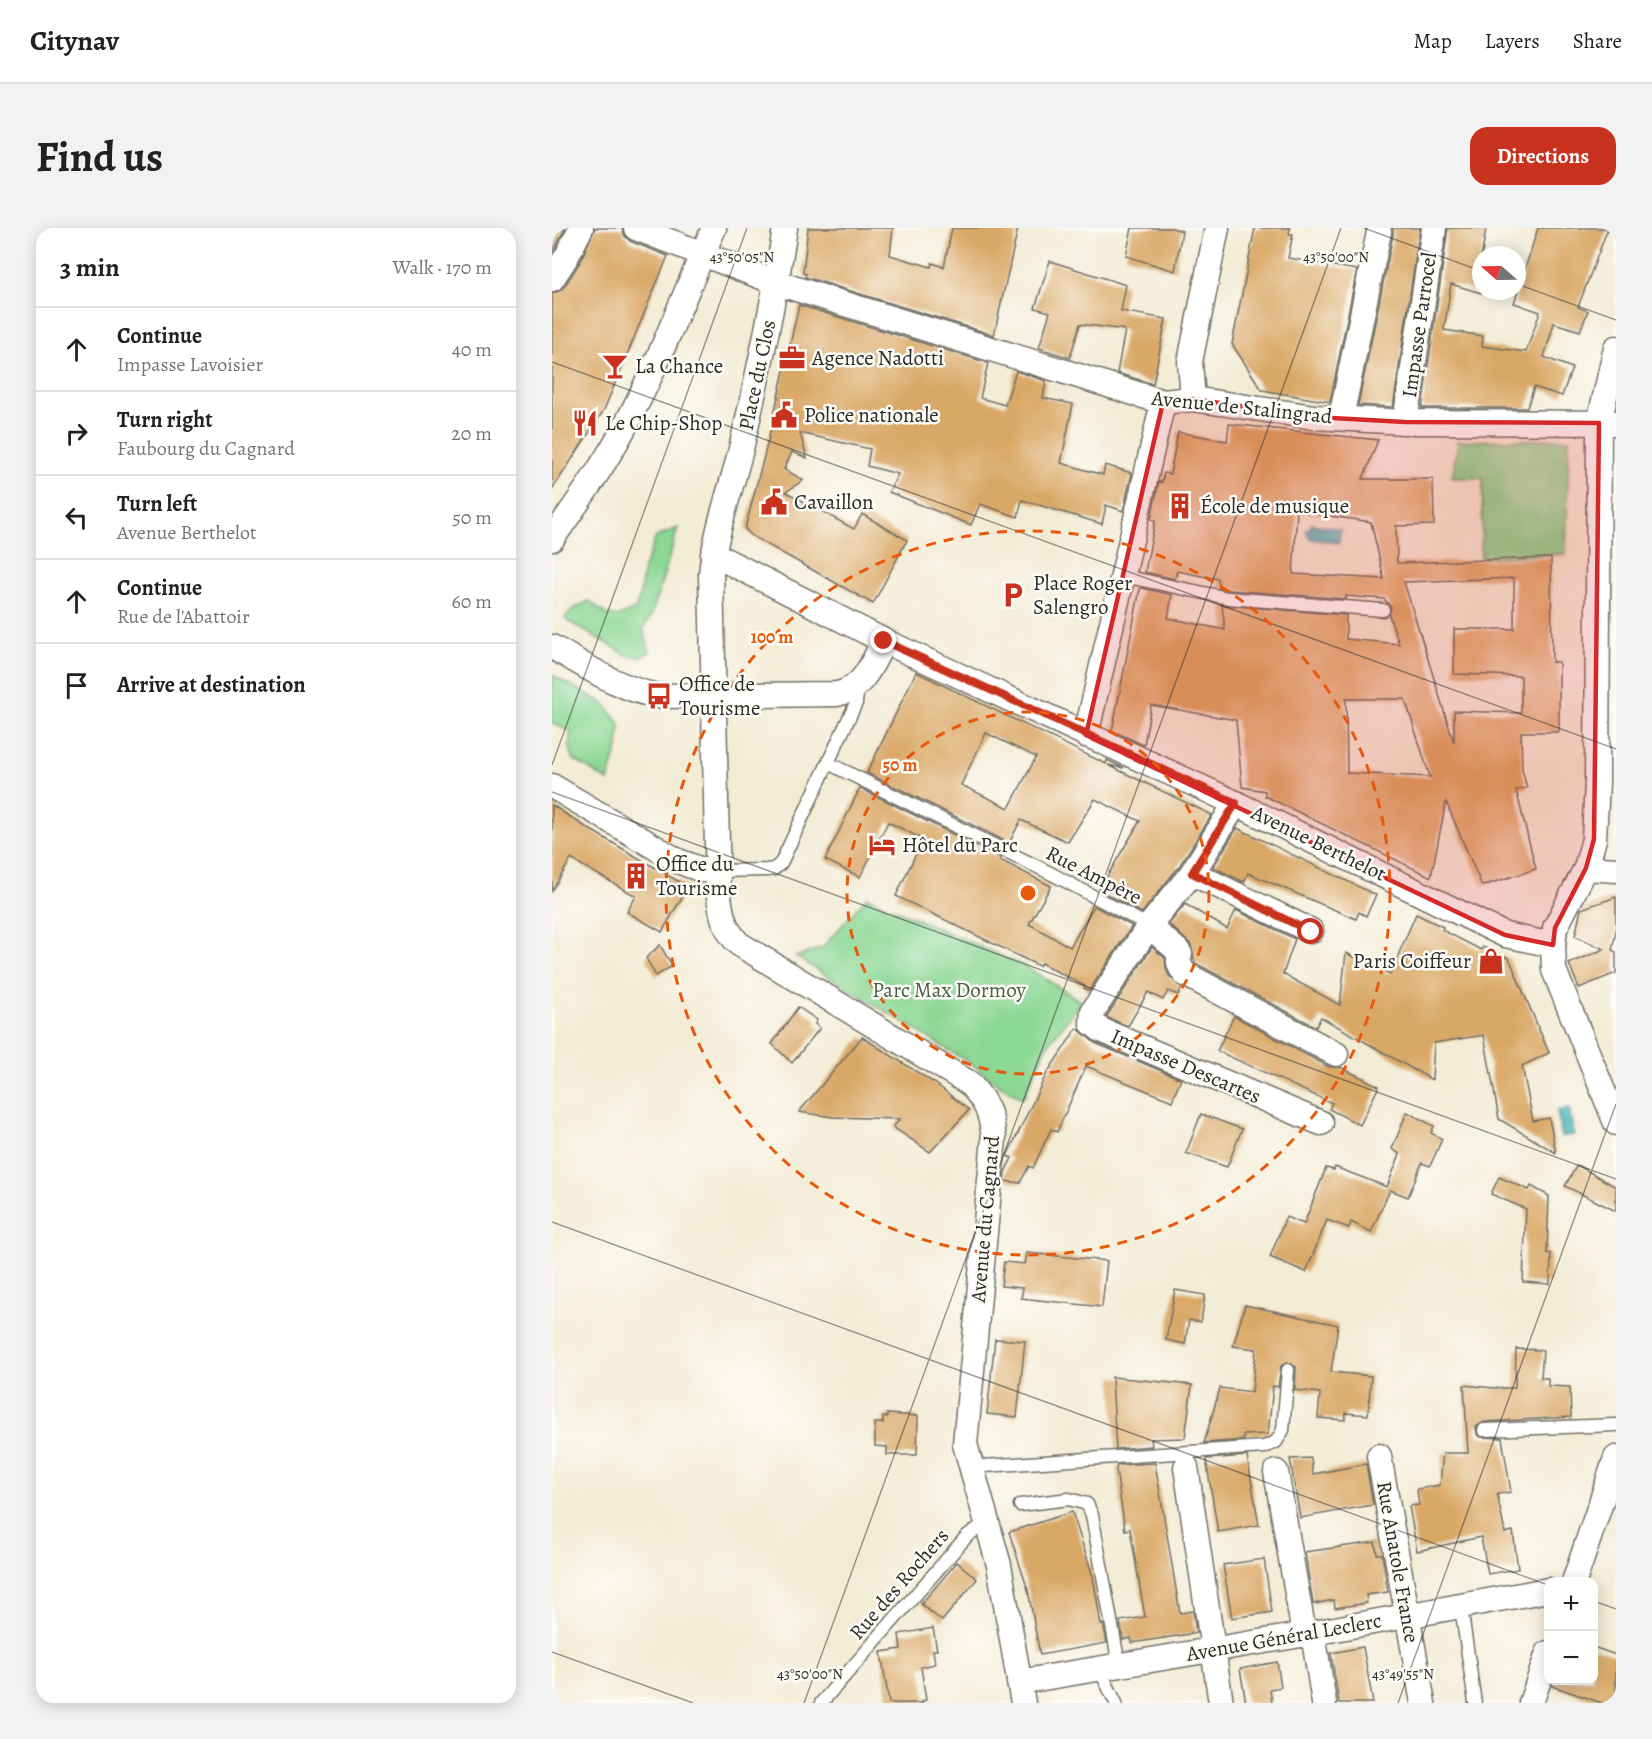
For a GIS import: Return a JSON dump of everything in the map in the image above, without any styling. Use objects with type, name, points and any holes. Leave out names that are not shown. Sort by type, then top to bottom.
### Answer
[{"type":"street","points":[[552,279],[581,228]]},
{"type":"street","points":[[636,228],[777,283]]},
{"type":"street","points":[[552,539],[608,457],[624,428],[714,228]]},
{"type":"street","name":"Place du Clos","points":[[713,694],[711,574],[713,554],[741,448],[777,283],[786,228]]},
{"type":"street","points":[[1193,399],[1190,362],[1217,228]]},
{"type":"street","name":"Impasse Parrocel","points":[[1406,422],[1434,228]]},
{"type":"street","points":[[1341,418],[1379,232]]},
{"type":"street","name":"Avenue de Stalingrad","points":[[777,283],[1163,402],[1193,399],[1314,417],[1406,422],[1608,423]]},
{"type":"street","points":[[1616,348],[1608,423],[1594,839],[1586,868],[1555,928],[1553,945],[1554,970],[1616,1123]]},
{"type":"street","points":[[1086,735],[1163,402]]},
{"type":"street","name":"Avenue Berthelot","points":[[713,554],[884,641],[1236,803],[1505,934],[1553,945]]},
{"type":"street","points":[[552,647],[623,686],[648,694],[837,694],[858,686],[884,641]]},
{"type":"street","name":"Avenue du Cagnard","points":[[713,694],[718,871],[722,918],[729,934],[738,944],[969,1083],[984,1101],[992,1120],[994,1138],[965,1444],[999,1565],[1021,1693]]},
{"type":"street","points":[[552,786],[678,861],[702,870],[718,871]]},
{"type":"street","points":[[1236,803],[1192,873],[1149,926],[1177,950],[1180,954],[1178,960],[1180,967],[1185,974],[1336,1054]]},
{"type":"street","points":[[1586,868],[1616,870]]},
{"type":"street","points":[[1192,873],[1311,932]]},
{"type":"street","name":"Impasse Descartes","points":[[1149,926],[1093,1011],[1094,1027],[1321,1123]]},
{"type":"street","name":"Rue Anatole France","points":[[1379,1456],[1423,1703]]},
{"type":"street","points":[[1575,1577],[1616,1458]]},
{"type":"street","points":[[1186,1467],[1221,1703]]},
{"type":"street","points":[[1275,1472],[1324,1703]]},
{"type":"street","name":"Avenue Général Leclerc","points":[[1021,1693],[1109,1666],[1308,1634],[1544,1591]]},
{"type":"street","points":[[1531,1703],[1544,1665]]},
{"type":"lane","points":[[1123,576],[1228,598],[1383,610]]},
{"type":"lane","points":[[718,871],[767,870],[774,869],[781,863],[856,703],[858,686]]},
{"type":"lane","name":"Rue Ampère","points":[[828,763],[1052,874],[1149,926]]},
{"type":"lane","points":[[970,1467],[1264,1448],[1276,1442],[1282,1430],[1288,1370]]},
{"type":"lane","points":[[1484,1430],[1616,1425]]},
{"type":"lane","points":[[1020,1505],[1069,1498],[1087,1504],[1092,1515],[1109,1666],[1116,1703]]},
{"type":"lane","name":"Rue des Rochers","points":[[821,1703],[967,1536],[988,1525]]},
{"type":"lane","points":[[1461,1607],[1475,1703]]},
{"type":"highlighted area","points":[[1193,399],[1314,417],[1405,422],[1599,423],[1594,839],[1586,868],[1555,928],[1553,945],[1505,935],[1086,735],[1163,402]]},
{"type":"green space","points":[[1569,439],[1566,554],[1481,558],[1483,478],[1452,478],[1458,441]]},
{"type":"green space","points":[[678,528],[652,614],[643,629],[650,652],[641,657],[627,655],[566,620],[565,617],[573,609],[589,601],[606,614],[617,617],[635,609],[644,568],[656,537]]},
{"type":"green space","points":[[552,675],[605,704],[620,724],[618,747],[608,781],[573,759],[569,743],[571,732],[552,723]]},
{"type":"green space","name":"Parc Max Dormoy","points":[[867,897],[1028,968],[1082,1002],[1046,1047],[1023,1099],[970,1063],[796,957],[823,947]]},
{"type":"water","points":[[1312,524],[1341,529],[1339,543],[1310,539],[1306,531]]},
{"type":"water","points":[[1569,1108],[1574,1135],[1562,1137],[1557,1111]]},
{"type":"building","points":[[552,228],[565,228],[552,253]]},
{"type":"building","points":[[595,228],[622,228],[630,241],[668,256],[604,410],[552,490],[552,293],[564,287],[580,262]]},
{"type":"building","points":[[808,228],[893,228],[890,255],[931,267],[932,263],[944,267],[952,228],[1018,228],[994,335],[805,277],[806,274],[803,273]]},
{"type":"building","points":[[1132,228],[1172,228],[1182,231],[1175,271],[1126,256]]},
{"type":"building","points":[[1255,228],[1290,228],[1289,234],[1293,234],[1288,258],[1357,270],[1330,402],[1262,390],[1232,344]]},
{"type":"building","points":[[1393,228],[1420,228],[1393,407],[1358,405],[1393,235]]},
{"type":"building","points":[[1448,228],[1486,228],[1483,246],[1472,246],[1472,290],[1451,284],[1444,330],[1483,336],[1482,346],[1526,352],[1540,312],[1514,303],[1515,300],[1526,300],[1526,266],[1538,228],[1608,228],[1578,307],[1588,311],[1580,331],[1554,323],[1544,357],[1572,368],[1562,396],[1534,387],[1527,408],[1422,408]]},
{"type":"building","points":[[1050,261],[1126,285],[1121,311],[1166,319],[1153,384],[1117,373],[1125,330],[1080,324],[1070,358],[1039,348],[1050,312],[1035,308]]},
{"type":"building","points":[[799,305],[988,363],[980,398],[1005,405],[1016,371],[1046,381],[1043,398],[1073,404],[1061,463],[1103,475],[1105,465],[1132,473],[1123,511],[1106,505],[1102,524],[1022,500],[1018,517],[980,504],[971,525],[889,492],[898,474],[867,466],[870,449],[800,433],[807,458],[792,452],[784,469],[803,480],[786,492],[854,529],[862,514],[907,540],[873,604],[752,536],[745,529]]},
{"type":"building","points":[[1229,424],[1378,440],[1363,479],[1433,479],[1434,525],[1396,526],[1397,563],[1551,558],[1552,662],[1559,662],[1559,732],[1521,732],[1522,769],[1527,788],[1516,790],[1536,869],[1482,886],[1446,802],[1431,877],[1265,796],[1265,791],[1242,787],[1236,720],[1151,705],[1144,745],[1112,731],[1142,588],[1172,595],[1168,618],[1225,630],[1222,605],[1346,615],[1346,639],[1399,644],[1389,615],[1391,607],[1384,599],[1346,596],[1346,599],[1229,590],[1219,588],[1218,579],[1177,571],[1175,579],[1145,572],[1155,521],[1151,519],[1159,481],[1162,482],[1164,473],[1170,474],[1178,432],[1227,441]],"holes":[[[1297,511],[1371,522],[1384,579],[1293,574]],[[1514,578],[1514,629],[1454,629],[1454,674],[1521,676],[1521,713],[1454,711],[1454,743],[1404,582]],[[1346,699],[1405,699],[1430,777],[1347,773]]]},
{"type":"building","points":[[916,672],[1106,764],[1107,760],[1124,768],[1108,765],[1212,815],[1180,865],[1142,913],[1099,890],[1140,821],[1095,799],[1068,842],[1021,820],[1009,843],[867,773]],"holes":[[[986,733],[1036,757],[1009,808],[961,785]]]},
{"type":"building","points":[[860,788],[1001,858],[1000,860],[1051,886],[1029,924],[1070,947],[1094,906],[1132,926],[1089,991],[1084,988],[1085,986],[1041,963],[1039,966],[896,896],[923,839],[888,822],[860,877],[825,860]]},
{"type":"building","name":"Office du Tourisme","points":[[552,805],[688,887],[662,932],[627,912],[636,896],[571,859],[552,891]]},
{"type":"building","points":[[1237,828],[1376,895],[1366,916],[1359,912],[1356,919],[1248,873],[1244,882],[1213,867]]},
{"type":"building","points":[[1616,897],[1616,932],[1612,950],[1616,952],[1616,973],[1579,988],[1569,964],[1604,949],[1575,936],[1581,909]]},
{"type":"building","points":[[1185,904],[1227,929],[1236,910],[1295,939],[1283,974],[1340,1005],[1346,953],[1390,974],[1416,914],[1481,950],[1483,947],[1509,958],[1549,1053],[1522,1066],[1533,1121],[1549,1118],[1556,1153],[1499,1119],[1484,1035],[1434,1043],[1432,1080],[1321,1017],[1316,1027],[1195,963],[1191,945],[1169,924]]},
{"type":"building","points":[[660,945],[672,966],[656,976],[646,958]]},
{"type":"building","points":[[1152,947],[1165,958],[1169,976],[1182,988],[1178,995],[1168,991],[1163,1000],[1148,992],[1128,1026],[1108,1018],[1107,1016]]},
{"type":"building","points":[[798,1007],[817,1020],[815,1024],[820,1028],[792,1063],[772,1044]]},
{"type":"building","points":[[1234,1016],[1329,1067],[1340,1067],[1379,1086],[1360,1125],[1329,1109],[1332,1103],[1217,1051]]},
{"type":"building","points":[[1077,1028],[1095,1043],[1181,1079],[1172,1101],[1086,1066],[1057,1132],[1051,1129],[1033,1168],[1029,1166],[1020,1183],[1004,1181],[1005,1172],[1012,1158],[1007,1156],[1047,1073]]},
{"type":"building","points":[[862,1037],[936,1084],[969,1110],[930,1152],[893,1127],[900,1119],[833,1117],[799,1112]]},
{"type":"building","points":[[1407,1112],[1434,1126],[1431,1133],[1442,1139],[1430,1166],[1422,1163],[1408,1197],[1390,1190],[1371,1232],[1351,1222],[1349,1228],[1327,1220],[1306,1272],[1270,1257],[1286,1217],[1304,1224],[1326,1168],[1334,1170],[1335,1167],[1387,1187],[1400,1154],[1392,1149]]},
{"type":"building","points":[[1201,1114],[1242,1129],[1227,1167],[1186,1153]]},
{"type":"building","points":[[1577,1165],[1616,1187],[1616,1211],[1565,1186]]},
{"type":"building","points":[[1499,1177],[1529,1190],[1531,1186],[1549,1196],[1547,1253],[1551,1254],[1550,1284],[1523,1282],[1526,1209],[1491,1194]]},
{"type":"building","points":[[1027,1253],[1107,1261],[1102,1307],[1021,1298],[1023,1288],[1001,1286],[1004,1262],[1025,1264]]},
{"type":"building","points":[[1175,1290],[1205,1295],[1201,1322],[1189,1320],[1185,1344],[1166,1340]]},
{"type":"building","points":[[1245,1305],[1338,1325],[1331,1372],[1371,1376],[1368,1415],[1346,1413],[1345,1420],[1318,1418],[1320,1393],[1295,1390],[1296,1367],[1288,1362],[1281,1366],[1278,1387],[1273,1386],[1268,1434],[1243,1435],[1244,1440],[1204,1443],[1220,1388],[1252,1392],[1256,1349],[1233,1346]]},
{"type":"building","points":[[995,1339],[1025,1341],[1017,1417],[987,1414]]},
{"type":"building","points":[[1516,1349],[1543,1350],[1541,1378],[1548,1378],[1548,1386],[1570,1387],[1571,1417],[1484,1422],[1476,1427],[1477,1434],[1481,1437],[1502,1438],[1511,1492],[1497,1494],[1505,1533],[1513,1531],[1518,1569],[1488,1574],[1481,1537],[1417,1551],[1409,1506],[1419,1505],[1417,1489],[1440,1485],[1443,1453],[1468,1453],[1464,1385],[1515,1388]]},
{"type":"building","points":[[1112,1377],[1192,1385],[1185,1438],[1151,1439],[1152,1446],[1116,1449]]},
{"type":"building","points":[[887,1414],[918,1416],[917,1455],[887,1455],[887,1447],[875,1446],[875,1423],[883,1423],[883,1417],[887,1417]]},
{"type":"building","points":[[1247,1456],[1259,1525],[1218,1532],[1206,1459]]},
{"type":"building","points":[[1311,1458],[1313,1474],[1366,1464],[1373,1505],[1300,1518],[1290,1459]]},
{"type":"building","points":[[1155,1463],[1180,1613],[1193,1611],[1196,1633],[1132,1643],[1131,1638],[1123,1640],[1120,1621],[1145,1617],[1130,1529],[1125,1530],[1116,1470],[1117,1465]]},
{"type":"building","points":[[1072,1512],[1093,1576],[1101,1625],[1103,1624],[1107,1643],[1040,1655],[1028,1590],[1009,1532]]},
{"type":"building","points":[[1375,1542],[1377,1554],[1382,1554],[1388,1592],[1366,1595],[1367,1603],[1335,1608],[1334,1600],[1313,1604],[1305,1552]]},
{"type":"building","points":[[1264,1559],[1272,1612],[1232,1618],[1223,1565]]},
{"type":"building","points":[[957,1562],[977,1579],[942,1621],[921,1604]]},
{"type":"building","points":[[933,1628],[937,1650],[933,1650],[935,1664],[921,1667],[926,1700],[922,1701],[923,1703],[889,1703],[881,1652],[901,1649],[899,1634]]},
{"type":"building","points":[[1363,1647],[1373,1703],[1339,1703],[1331,1653]]},
{"type":"building","points":[[1598,1649],[1616,1655],[1616,1703],[1602,1703],[1552,1686],[1598,1685]]},
{"type":"building","points":[[1277,1662],[1281,1687],[1270,1689],[1272,1703],[1246,1703],[1240,1669]]},
{"type":"place","name":"Agence Nadotti","points":[[792,358]]},
{"type":"place","name":"La Chance","points":[[615,366]]},
{"type":"place","name":"Police nationale","points":[[784,415]]},
{"type":"place","name":"Le Chip-Shop","points":[[585,423]]},
{"type":"place","name":"Cavaillon","points":[[774,502]]},
{"type":"place","name":"École de musique","points":[[1180,506]]},
{"type":"place","name":"Place Roger Salengro","points":[[1013,595]]},
{"type":"place","name":"Office de Tourisme","points":[[659,696]]},
{"type":"place","name":"Hôtel du Parc","points":[[882,845]]},
{"type":"place","name":"Office du Tourisme","points":[[636,876]]},
{"type":"place","name":"Paris Coiffeur","points":[[1491,961]]},
{"type":"route","points":[[884,641],[1236,803],[1192,873],[1311,932]]}]
